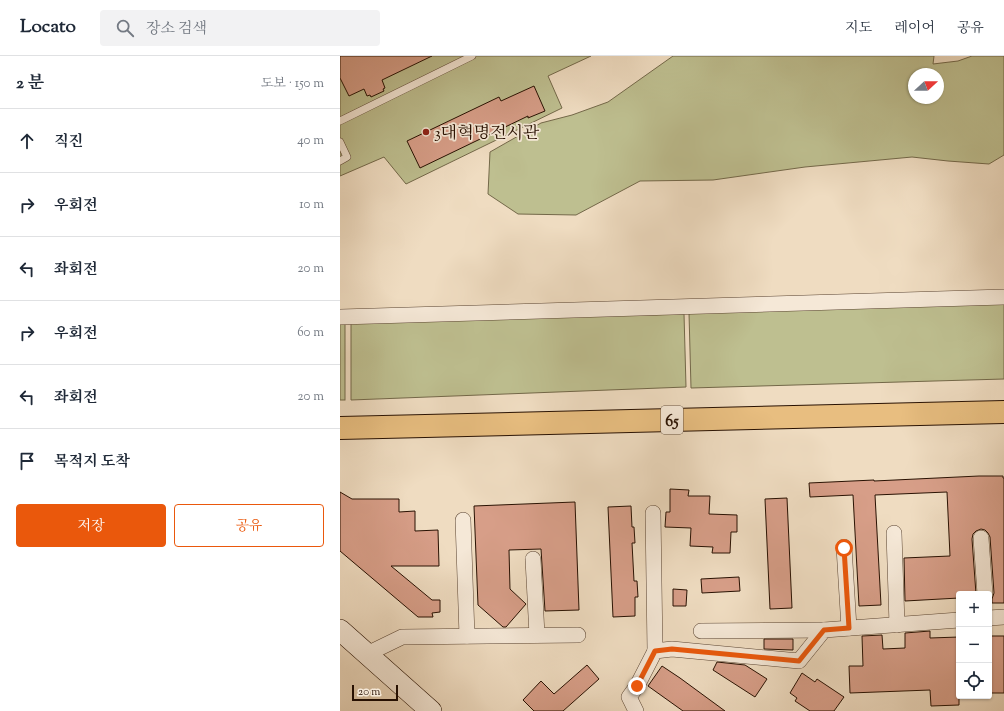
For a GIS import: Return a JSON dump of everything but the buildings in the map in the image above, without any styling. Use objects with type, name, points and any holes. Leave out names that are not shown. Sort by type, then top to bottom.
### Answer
[{"type":"main road","name":"65","points":[[340,428],[1004,412]]},
{"type":"street","points":[[340,317],[1004,297]]},
{"type":"street","points":[[636,711],[629,697],[637,686],[655,651],[653,513]]},
{"type":"street","points":[[463,520],[467,636]]},
{"type":"street","points":[[894,533],[897,625]]},
{"type":"street","points":[[981,538],[985,591]]},
{"type":"street","points":[[844,548],[849,628]]},
{"type":"street","points":[[533,559],[537,635]]},
{"type":"street","points":[[992,618],[1004,617]]},
{"type":"street","points":[[701,631],[824,630],[956,620]]},
{"type":"street","points":[[340,630],[431,711]]},
{"type":"street","points":[[655,651],[672,649],[799,661],[824,630]]},
{"type":"street","points":[[367,654],[402,637],[578,635]]},
{"type":"lane","points":[[340,121],[472,56]]},
{"type":"lane","points":[[340,142],[347,157],[340,161]]},
{"type":"green space","name":"3대혁명전시관","points":[[340,56],[591,56],[548,76],[562,108],[406,184],[384,157],[340,176]]},
{"type":"green space","points":[[673,56],[934,56],[933,64],[958,61],[972,56],[1004,56],[1004,155],[989,164],[912,157],[805,167],[713,180],[640,181],[576,215],[518,214],[488,194],[490,152],[541,123],[572,115],[608,102]]},
{"type":"green space","points":[[1004,304],[1004,379],[691,388],[689,313]]},
{"type":"green space","points":[[684,314],[686,387],[351,400],[351,322]]},
{"type":"green space","points":[[340,322],[345,322],[345,400],[340,400]]},
{"type":"place","name":"3대혁명전시관","points":[[426,132]]},
{"type":"route","points":[[637,686],[655,651],[672,649],[799,661],[824,630],[849,628],[844,548]]}]
